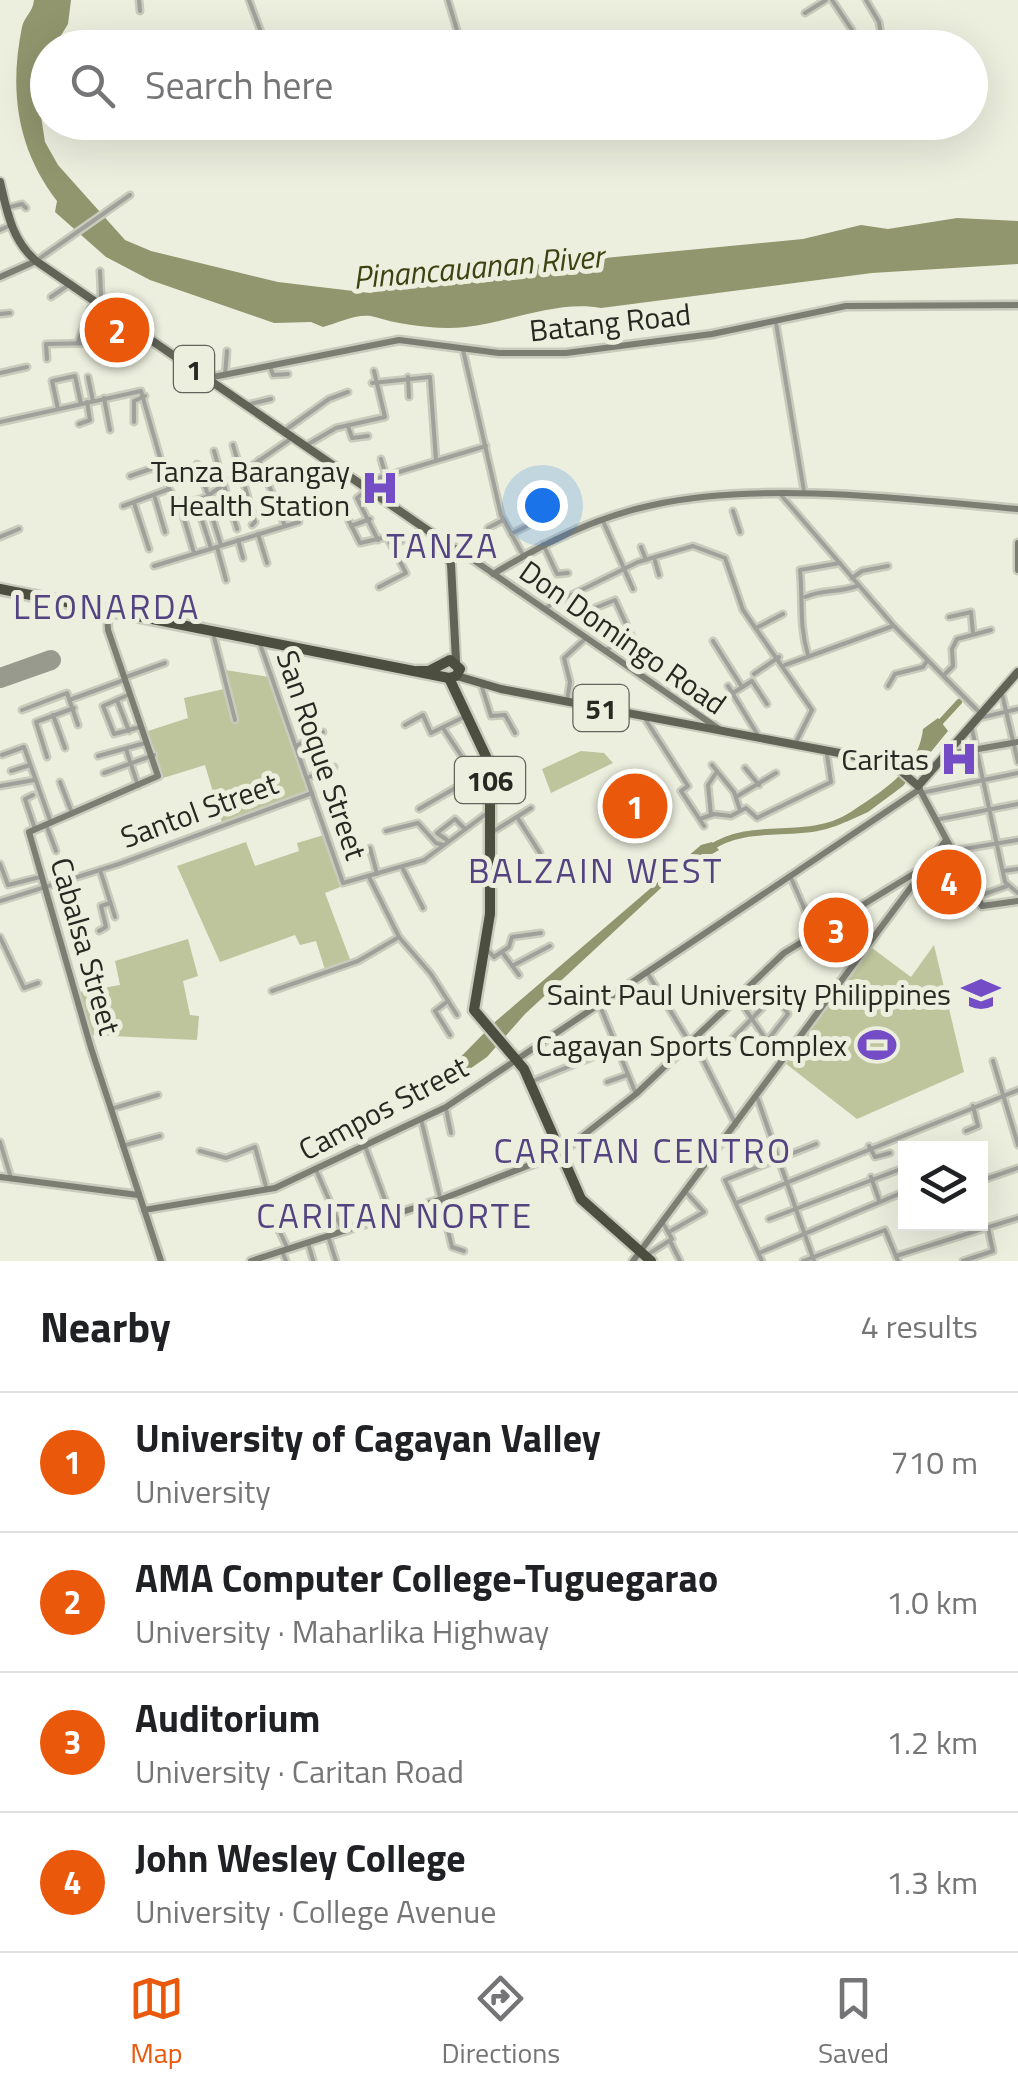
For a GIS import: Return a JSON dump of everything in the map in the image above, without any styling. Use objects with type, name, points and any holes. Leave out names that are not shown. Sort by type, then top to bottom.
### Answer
[{"type":"highway","points":[[0,589],[418,671],[457,673]]},
{"type":"highway","name":"106","points":[[457,673],[457,691],[490,768],[490,904],[474,1010],[516,1058],[530,1082],[584,1203],[647,1255]]},
{"type":"main road","name":"1","points":[[0,182],[10,225],[20,245],[36,262],[426,527],[446,546]]},
{"type":"main road","points":[[446,546],[451,564],[457,673]]},
{"type":"main road","points":[[898,767],[917,786],[1018,672]]},
{"type":"main road","name":"51","points":[[457,673],[499,689],[898,767]]},
{"type":"main road","name":"51","points":[[722,732],[898,767]]},
{"type":"street","points":[[139,0],[140,11]]},
{"type":"street","points":[[249,0],[260,30]]},
{"type":"street","points":[[448,0],[456,30]]},
{"type":"street","points":[[810,0],[814,7]]},
{"type":"street","points":[[805,13],[829,0],[852,30]]},
{"type":"street","points":[[866,0],[880,30]]},
{"type":"street","points":[[0,276],[36,262],[130,195]]},
{"type":"street","points":[[6,208],[26,208]]},
{"type":"street","points":[[0,230],[10,225]]},
{"type":"street","points":[[47,360],[46,344],[94,342],[100,272]]},
{"type":"street","points":[[50,297],[70,284]]},
{"type":"street","points":[[77,344],[97,302]]},
{"type":"street","name":"Batang Road","points":[[208,378],[399,340],[463,349],[566,353],[712,334],[846,306],[1018,306]]},
{"type":"street","points":[[0,314],[10,314]]},
{"type":"street","points":[[775,320],[805,496]]},
{"type":"street","points":[[463,349],[503,520],[523,555]]},
{"type":"street","points":[[225,375],[227,351]]},
{"type":"street","points":[[270,366],[272,375],[288,374]]},
{"type":"street","points":[[0,372],[27,367]]},
{"type":"street","points":[[305,446],[348,426],[384,418],[374,371]]},
{"type":"street","points":[[58,409],[52,381],[75,376],[87,402]]},
{"type":"street","points":[[408,377],[408,397]]},
{"type":"street","points":[[79,424],[90,420],[88,378]]},
{"type":"street","points":[[374,382],[430,378],[436,460]]},
{"type":"street","points":[[0,422],[139,390],[145,396],[169,488],[180,505],[194,552]]},
{"type":"street","points":[[284,431],[330,399],[348,392]]},
{"type":"street","points":[[134,422],[134,401],[145,396]]},
{"type":"street","points":[[104,398],[110,430]]},
{"type":"street","points":[[246,405],[271,399]]},
{"type":"street","points":[[348,426],[352,438],[368,436]]},
{"type":"street","points":[[180,505],[196,502],[294,437]]},
{"type":"street","points":[[234,445],[253,525]]},
{"type":"street","points":[[362,483],[384,473],[486,446]]},
{"type":"street","points":[[214,451],[237,529]]},
{"type":"street","points":[[381,459],[384,473]]},
{"type":"street","points":[[259,460],[284,526]]},
{"type":"street","points":[[197,464],[207,494],[216,547]]},
{"type":"street","points":[[130,476],[162,465]]},
{"type":"street","points":[[122,506],[169,488]]},
{"type":"street","points":[[370,489],[356,497],[378,540]]},
{"type":"street","points":[[154,496],[164,532]]},
{"type":"street","points":[[781,496],[894,626],[944,675],[975,719],[976,750],[1002,871],[1007,886],[1018,893]]},
{"type":"street","points":[[493,574],[543,544],[653,504],[731,505],[805,496],[1018,509]]},
{"type":"street","points":[[196,502],[226,580]]},
{"type":"street","points":[[134,503],[149,548]]},
{"type":"street","points":[[731,505],[740,532]]},
{"type":"street","points":[[347,516],[360,543],[389,538],[395,545],[406,573],[379,587]]},
{"type":"street","points":[[511,534],[541,518]]},
{"type":"street","points":[[351,526],[370,519]]},
{"type":"street","points":[[488,528],[503,520]]},
{"type":"street","points":[[602,521],[634,589]]},
{"type":"street","points":[[154,566],[299,522]]},
{"type":"street","points":[[395,545],[426,527]]},
{"type":"street","points":[[0,537],[19,530]]},
{"type":"street","points":[[258,534],[266,563]]},
{"type":"street","points":[[238,540],[243,558]]},
{"type":"street","points":[[1018,543],[1018,570]]},
{"type":"street","points":[[543,544],[557,574],[568,573]]},
{"type":"street","points":[[543,608],[623,568],[700,545],[730,562],[741,605],[812,710],[795,746]]},
{"type":"street","name":"Don Domingo Road","points":[[446,546],[493,574],[722,732]]},
{"type":"street","points":[[640,547],[646,560]]},
{"type":"street","points":[[654,559],[660,576]]},
{"type":"street","points":[[808,655],[800,625],[805,597],[801,569],[840,564]]},
{"type":"street","points":[[852,578],[866,570],[888,566]]},
{"type":"street","points":[[805,597],[818,591],[836,593],[859,586]]},
{"type":"street","points":[[590,610],[615,600],[632,637],[605,650]]},
{"type":"street","points":[[107,609],[108,630],[150,742],[158,776],[138,786],[126,749]]},
{"type":"street","points":[[950,616],[971,612],[973,634]]},
{"type":"street","points":[[758,627],[782,614]]},
{"type":"street","points":[[785,665],[894,626]]},
{"type":"street","points":[[212,630],[236,720]]},
{"type":"street","points":[[944,675],[953,666],[952,649],[957,640],[991,630]]},
{"type":"street","points":[[567,701],[570,682],[564,658],[586,638]]},
{"type":"street","name":"San Roque Street","points":[[258,639],[341,880],[348,884],[403,869],[441,852],[445,842],[490,812]]},
{"type":"street","points":[[712,641],[742,687]]},
{"type":"street","points":[[754,674],[779,657]]},
{"type":"street","points":[[888,686],[895,674],[923,667],[928,660]]},
{"type":"street","points":[[72,700],[166,664]]},
{"type":"street","points":[[457,673],[491,716],[507,716],[514,733]]},
{"type":"street","points":[[733,693],[753,682],[767,704]]},
{"type":"street","points":[[728,686],[760,739]]},
{"type":"street","points":[[1000,688],[1018,762]]},
{"type":"street","points":[[22,710],[64,692],[72,700],[78,725]]},
{"type":"street","points":[[132,694],[103,707],[114,735],[144,726]]},
{"type":"street","points":[[117,700],[129,731]]},
{"type":"street","points":[[47,756],[35,723],[74,708]]},
{"type":"street","points":[[975,719],[1018,709]]},
{"type":"street","points":[[54,715],[65,748]]},
{"type":"street","points":[[405,724],[424,715],[429,732],[469,715]]},
{"type":"street","points":[[644,716],[688,786],[681,791],[704,826]]},
{"type":"street","points":[[443,728],[464,760]]},
{"type":"street","points":[[296,746],[323,732]]},
{"type":"street","points":[[98,756],[150,742]]},
{"type":"street","points":[[942,757],[1016,742]]},
{"type":"street","points":[[2,755],[24,747],[56,850]]},
{"type":"street","points":[[104,772],[154,755]]},
{"type":"street","points":[[700,819],[731,816],[748,808],[757,818],[832,782],[827,755]]},
{"type":"street","points":[[11,771],[30,764]]},
{"type":"street","points":[[712,765],[740,810]]},
{"type":"street","points":[[307,778],[334,767]]},
{"type":"street","points":[[418,809],[490,768]]},
{"type":"street","points":[[745,768],[758,785]]},
{"type":"street","points":[[711,815],[708,785],[717,772]]},
{"type":"street","points":[[736,798],[776,774]]},
{"type":"street","points":[[1018,774],[917,786],[976,897],[984,906],[1018,901]]},
{"type":"street","points":[[0,786],[36,780]]},
{"type":"street","points":[[60,782],[72,813]]},
{"type":"street","name":"Cabalsa Street","points":[[138,786],[34,826],[29,832],[160,1261]]},
{"type":"street","name":"Campos Street","points":[[144,1210],[268,1190],[446,1107],[598,1002],[791,878],[917,786]]},
{"type":"street","name":"Santol Street","points":[[0,901],[100,870],[312,793]]},
{"type":"street","points":[[33,795],[25,799],[34,826]]},
{"type":"street","points":[[936,820],[1018,804]]},
{"type":"street","points":[[490,833],[531,808]]},
{"type":"street","points":[[517,817],[540,853]]},
{"type":"street","points":[[429,834],[455,819],[464,828]]},
{"type":"street","points":[[386,831],[414,822],[445,842]]},
{"type":"street","points":[[437,832],[445,842]]},
{"type":"street","points":[[647,1255],[662,1223],[946,840]]},
{"type":"street","points":[[251,1261],[442,1200],[561,1153],[636,1094],[774,962],[815,933],[951,851],[1018,840]]},
{"type":"street","points":[[370,848],[377,874]]},
{"type":"street","points":[[0,864],[8,885],[43,876]]},
{"type":"street","points":[[403,869],[423,908]]},
{"type":"street","points":[[1002,871],[1018,869]]},
{"type":"street","points":[[100,870],[115,917]]},
{"type":"street","points":[[369,877],[399,937],[457,1015]]},
{"type":"street","points":[[791,878],[815,933]]},
{"type":"street","points":[[976,897],[1007,886]]},
{"type":"street","points":[[884,893],[896,910]]},
{"type":"street","points":[[99,931],[106,927],[101,906],[111,903]]},
{"type":"street","points":[[484,946],[492,957],[502,952],[515,936],[541,934]]},
{"type":"street","points":[[0,937],[24,988],[38,983]]},
{"type":"street","points":[[272,991],[358,961],[399,937]]},
{"type":"street","points":[[512,966],[550,946]]},
{"type":"street","points":[[502,952],[519,975]]},
{"type":"street","points":[[646,972],[691,1041],[736,1126]]},
{"type":"street","points":[[723,1048],[776,994],[787,1016],[767,1041]]},
{"type":"street","points":[[737,997],[782,1064]]},
{"type":"street","points":[[448,1001],[435,1012],[450,1035]]},
{"type":"street","points":[[598,1002],[636,1094]]},
{"type":"street","points":[[530,1082],[617,1047]]},
{"type":"street","points":[[993,1061],[1018,1145]]},
{"type":"street","points":[[607,1082],[627,1074]]},
{"type":"street","points":[[736,1203],[869,1146],[1018,1090]]},
{"type":"street","points":[[111,1108],[158,1094]]},
{"type":"street","points":[[757,1097],[813,1259]]},
{"type":"street","points":[[750,1106],[762,1109]]},
{"type":"street","points":[[966,1131],[978,1126],[973,1106]]},
{"type":"street","points":[[446,1107],[451,1133]]},
{"type":"street","points":[[421,1118],[452,1246],[464,1250]]},
{"type":"street","points":[[122,1146],[160,1136]]},
{"type":"street","points":[[0,1142],[10,1178]]},
{"type":"street","points":[[761,1261],[725,1180],[816,1144]]},
{"type":"street","points":[[366,1146],[391,1216]]},
{"type":"street","points":[[869,1146],[875,1157],[890,1152]]},
{"type":"street","points":[[200,1151],[226,1158],[256,1147],[268,1190]]},
{"type":"street","points":[[769,1219],[898,1168]]},
{"type":"street","points":[[988,1178],[1018,1168]]},
{"type":"street","points":[[316,1170],[342,1232]]},
{"type":"street","points":[[0,1177],[138,1195]]},
{"type":"street","points":[[870,1177],[879,1200]]},
{"type":"street","points":[[669,1232],[704,1212],[686,1192]]},
{"type":"street","points":[[758,1252],[898,1194]]},
{"type":"street","points":[[963,1261],[993,1251],[988,1228],[1018,1218]]},
{"type":"street","points":[[662,1223],[680,1261]]},
{"type":"street","points":[[276,1224],[286,1261]]},
{"type":"street","points":[[803,1261],[888,1232],[897,1258],[978,1231]]},
{"type":"street","points":[[328,1236],[336,1261]]},
{"type":"street","points":[[634,1261],[670,1242]]},
{"type":"street","points":[[308,1243],[314,1260]]},
{"type":"street","points":[[917,1250],[920,1261]]},
{"type":"shaded area","name":"Pinancauanan River","points":[[34,0],[71,0],[64,30],[30,30],[30,140],[45,140],[58,165],[125,240],[151,251],[278,282],[370,293],[479,270],[803,239],[861,225],[888,229],[957,218],[1018,221],[1018,264],[872,273],[601,308],[568,307],[466,327],[419,326],[369,316],[323,327],[311,322],[274,323],[150,280],[106,257],[55,212],[57,201],[43,181],[25,140],[17,96],[22,27]]},
{"type":"shaded area","points":[[220,669],[269,677],[310,792],[222,823],[205,765],[163,778],[148,731],[188,718],[184,698],[224,689]]},
{"type":"shaded area","points":[[938,718],[948,731],[903,786],[868,812],[846,822],[842,818],[904,771],[913,759],[923,729]]},
{"type":"shaded area","points":[[581,751],[604,753],[613,763],[551,793],[542,769]]},
{"type":"shaded area","points":[[324,835],[340,887],[325,893],[351,962],[326,973],[316,941],[300,945],[295,935],[220,962],[177,866],[246,842],[255,866],[299,851],[297,843]]},
{"type":"shaded area","points":[[712,842],[719,850],[674,876],[525,1014],[487,1057],[441,1089],[439,1079],[496,1021],[701,845]]},
{"type":"shaded area","points":[[188,939],[198,976],[183,981],[190,1015],[199,1016],[197,1040],[89,1035],[79,992],[120,985],[115,961]]},
{"type":"shaded area","name":"Cagayan Sports Complex","points":[[934,945],[964,1072],[857,1119],[785,1063],[872,948],[911,977]]},
{"type":"waterway","points":[[936,727],[959,702]]},
{"type":"waterway","points":[[710,848],[744,835],[816,828],[850,816]]},
{"type":"runway","points":[[0,678],[51,660]]},
{"type":"place","name":"AMA Computer College-Tuguegarao","points":[[117,330]]},
{"type":"place","name":"Tanza Barangay Health Station","points":[[380,488]]},
{"type":"place","name":"Caritas","points":[[959,759]]},
{"type":"place","name":"University of Cagayan Valley","points":[[635,806]]},
{"type":"place","name":"John Wesley College","points":[[949,882]]},
{"type":"place","name":"Auditorium","points":[[836,930]]},
{"type":"place","name":"Saint Paul University Philippines","points":[[981,994]]},
{"type":"place","name":"Cagayan Sports Complex","points":[[877,1045]]},
{"type":"district","name":"TANZA","points":[[443,545]]},
{"type":"district","name":"LEONARDA","points":[[107,606]]},
{"type":"district","name":"BALZAIN WEST","points":[[596,870]]},
{"type":"district","name":"CARITAN CENTRO","points":[[643,1150]]},
{"type":"district","name":"CARITAN NORTE","points":[[395,1215]]}]
